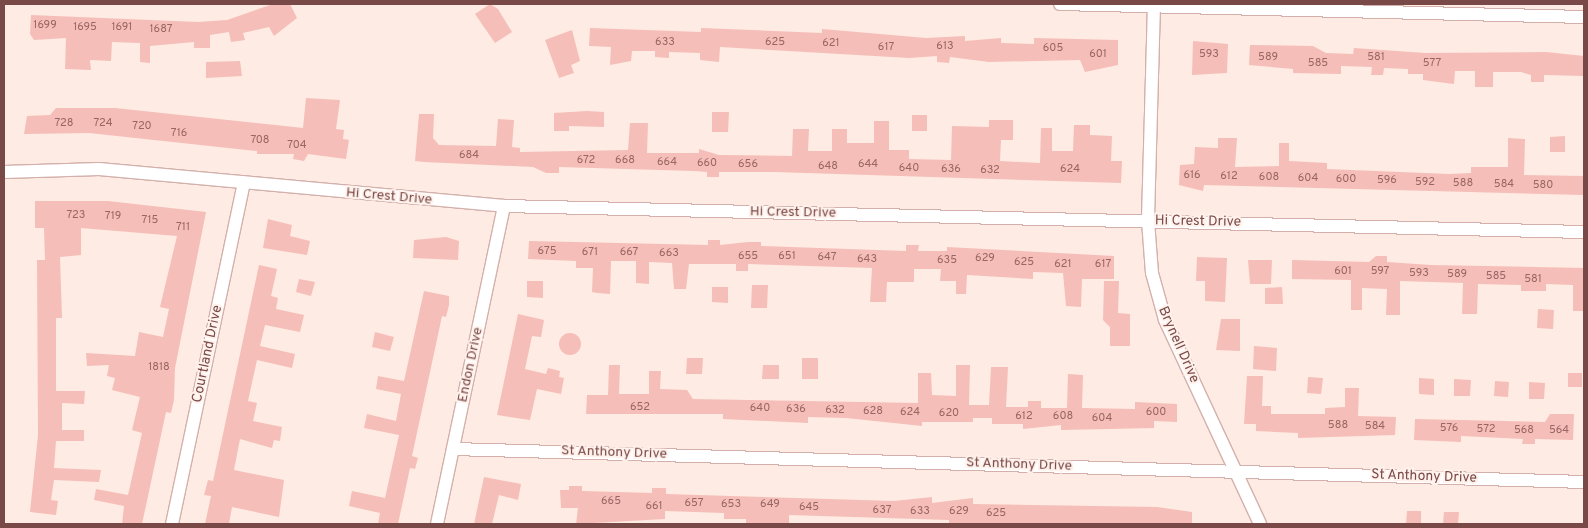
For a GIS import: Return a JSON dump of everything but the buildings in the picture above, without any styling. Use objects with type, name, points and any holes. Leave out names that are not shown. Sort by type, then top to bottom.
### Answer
[{"type":"street","points":[[1060,4],[1344,7],[1584,17]]},
{"type":"street","name":"Brynell Drive","points":[[1154,5],[1148,221],[1152,273],[1165,320],[1234,472],[1260,524]]},
{"type":"street","name":"Hi Crest Drive","points":[[4,172],[99,169],[504,206],[1584,232]]},
{"type":"street","name":"Courtland Drive","points":[[172,524],[244,183]]},
{"type":"street","name":"Endon Drive","points":[[437,524],[504,206]]},
{"type":"street","name":"St Anthony Drive","points":[[453,449],[1584,482]]}]
